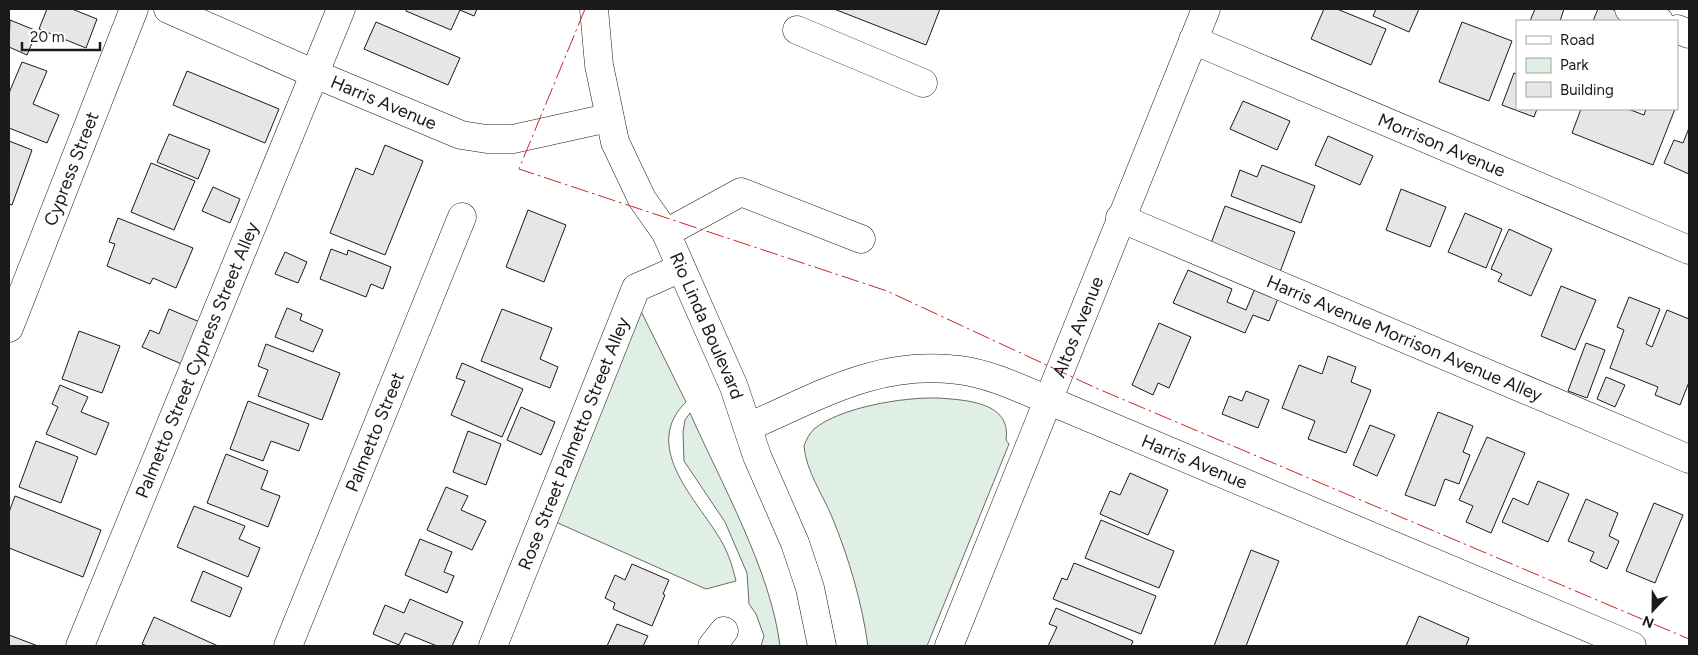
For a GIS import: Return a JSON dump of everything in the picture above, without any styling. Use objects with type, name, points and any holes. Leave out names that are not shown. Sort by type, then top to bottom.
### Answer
[{"type":"street","name":"Cypress Street","points":[[9,328],[134,9]]},
{"type":"street","name":"Harris Avenue","points":[[168,9],[436,126],[461,134],[487,139],[513,139],[608,118]]},
{"type":"street","name":"Palmetto Street Cypress Street Alley","points":[[80,646],[341,9]]},
{"type":"street","name":"Rio Linda Boulevard","points":[[594,9],[599,65],[608,118],[615,142],[642,199],[666,233],[734,387],[758,456],[795,543],[810,588],[822,646]]},
{"type":"street","name":"Altos Avenue","points":[[949,646],[1050,401],[1120,218],[1206,9]]},
{"type":"street","points":[[1630,9],[1657,20]]},
{"type":"street","points":[[797,30],[923,83]]},
{"type":"street","name":"Morrison Avenue","points":[[1193,40],[1689,250]]},
{"type":"street","points":[[666,233],[741,192],[861,239]]},
{"type":"street","name":"Palmetto Street","points":[[288,646],[462,217]]},
{"type":"street","name":"Harris Avenue Morrison Avenue Alley","points":[[1120,218],[1689,458]]},
{"type":"street","name":"Rose Street Palmetto Street Alley","points":[[493,646],[636,288],[681,268]]},
{"type":"street","name":"Harris Avenue","points":[[748,427],[848,384],[877,374],[906,369],[961,370],[997,379],[1632,646]]},
{"type":"green space","points":[[625,279],[686,402],[674,418],[669,435],[670,453],[676,470],[685,487],[724,545],[736,581],[706,589],[540,515],[611,336]]},
{"type":"green space","points":[[938,398],[973,402],[995,411],[1002,418],[1006,427],[1006,440],[1009,444],[927,646],[868,646],[862,613],[844,548],[832,517],[811,474],[804,446],[814,429],[826,421],[856,409],[908,399]]},
{"type":"green space","points":[[690,413],[756,558],[775,617],[780,646],[761,646],[764,636],[756,614],[749,604],[747,573],[725,522],[684,461],[683,432],[685,420]]},
{"type":"building","points":[[47,9],[72,9],[97,19],[86,48],[39,29]]},
{"type":"building","points":[[406,9],[477,9],[474,16],[460,10],[451,30],[406,11]]},
{"type":"building","points":[[834,9],[940,9],[926,45]]},
{"type":"building","points":[[1324,9],[1337,9],[1386,29],[1371,65],[1311,39]]},
{"type":"building","points":[[1376,9],[1419,9],[1409,32],[1373,16]]},
{"type":"building","points":[[1535,9],[1564,9],[1560,20],[1530,20]]},
{"type":"building","points":[[1598,9],[1611,9],[1623,13],[1620,20],[1593,20]]},
{"type":"building","points":[[10,20],[37,31],[27,55],[9,47]]},
{"type":"building","points":[[376,22],[460,58],[448,85],[364,49]]},
{"type":"building","points":[[1462,22],[1512,41],[1489,101],[1439,82]]},
{"type":"building","points":[[22,62],[47,71],[33,104],[59,115],[47,143],[9,128],[9,93]]},
{"type":"building","points":[[187,71],[279,109],[265,143],[173,105]]},
{"type":"building","points":[[1514,73],[1516,74],[1516,110],[1537,110],[1534,117],[1502,105]]},
{"type":"building","points":[[1243,101],[1290,121],[1277,150],[1230,129]]},
{"type":"building","points":[[1581,110],[1631,110],[1644,115],[1646,110],[1675,110],[1653,165],[1572,133]]},
{"type":"building","points":[[1689,128],[1689,174],[1664,163],[1674,140],[1683,143]]},
{"type":"building","points":[[169,134],[210,150],[198,179],[157,162]]},
{"type":"building","points":[[1328,136],[1373,156],[1360,185],[1315,165]]},
{"type":"building","points":[[9,141],[32,150],[12,205],[9,204]]},
{"type":"building","points":[[385,145],[423,161],[385,255],[330,233],[356,168],[373,175]]},
{"type":"building","points":[[151,163],[195,181],[174,230],[131,212]]},
{"type":"building","points":[[1262,165],[1315,186],[1301,223],[1231,196],[1240,170],[1257,177]]},
{"type":"building","points":[[213,187],[240,199],[230,223],[202,211]]},
{"type":"building","points":[[1401,189],[1446,207],[1430,247],[1386,230]]},
{"type":"building","points":[[1225,206],[1295,232],[1280,272],[1210,246]]},
{"type":"building","points":[[528,210],[566,225],[544,282],[506,267]]},
{"type":"building","points":[[1465,213],[1502,229],[1486,268],[1448,252]]},
{"type":"building","points":[[118,218],[193,248],[176,288],[153,278],[150,284],[107,266],[115,244],[109,242]]},
{"type":"building","points":[[1509,229],[1552,249],[1531,296],[1498,281],[1502,274],[1491,269]]},
{"type":"building","points":[[331,249],[347,255],[348,250],[391,267],[383,289],[371,284],[366,297],[320,279]]},
{"type":"building","points":[[285,252],[307,262],[298,283],[275,274]]},
{"type":"building","points":[[1188,270],[1232,289],[1227,302],[1246,310],[1256,286],[1279,296],[1269,321],[1253,315],[1245,333],[1173,303]]},
{"type":"building","points":[[1561,286],[1596,300],[1575,350],[1541,336]]},
{"type":"building","points":[[1629,297],[1660,309],[1646,344],[1652,347],[1667,310],[1689,319],[1689,382],[1680,405],[1655,395],[1658,387],[1610,368],[1624,330],[1617,327]]},
{"type":"building","points":[[287,308],[302,314],[300,320],[323,330],[313,352],[275,337]]},
{"type":"building","points":[[169,309],[202,323],[184,365],[142,347],[150,330],[159,334]]},
{"type":"building","points":[[502,309],[552,328],[540,359],[558,367],[550,388],[481,361]]},
{"type":"building","points":[[1159,323],[1191,337],[1169,388],[1158,383],[1153,395],[1132,385]]},
{"type":"building","points":[[79,331],[120,346],[102,393],[62,379]]},
{"type":"building","points":[[1586,343],[1605,350],[1587,398],[1568,391]]},
{"type":"building","points":[[266,344],[340,373],[322,420],[258,396],[268,370],[258,366]]},
{"type":"building","points":[[1328,356],[1356,367],[1351,382],[1371,390],[1346,453],[1308,439],[1315,421],[1282,408],[1299,365],[1322,374]]},
{"type":"building","points":[[462,363],[523,389],[502,437],[451,415],[465,381],[456,378]]},
{"type":"building","points":[[1606,377],[1625,385],[1615,407],[1597,399]]},
{"type":"building","points":[[60,385],[88,397],[81,412],[109,423],[96,455],[46,434],[58,407],[52,404]]},
{"type":"building","points":[[1246,391],[1269,400],[1258,428],[1222,414],[1229,396],[1242,401]]},
{"type":"building","points":[[248,401],[309,424],[299,451],[271,441],[263,461],[230,449]]},
{"type":"building","points":[[521,407],[555,422],[541,455],[507,440]]},
{"type":"building","points":[[1438,412],[1473,426],[1463,452],[1470,455],[1459,484],[1445,479],[1435,506],[1405,495]]},
{"type":"building","points":[[1370,425],[1395,435],[1377,476],[1353,465]]},
{"type":"building","points":[[468,431],[501,444],[486,485],[453,472]]},
{"type":"building","points":[[1487,437],[1525,453],[1491,533],[1466,522],[1473,506],[1459,500]]},
{"type":"building","points":[[36,441],[78,457],[61,503],[19,487]]},
{"type":"building","points":[[226,454],[268,471],[261,489],[280,496],[268,527],[207,503]]},
{"type":"building","points":[[1130,473],[1168,490],[1148,535],[1100,514],[1110,491],[1120,495]]},
{"type":"building","points":[[1538,481],[1569,494],[1548,542],[1502,522],[1513,498],[1528,505]]},
{"type":"building","points":[[446,487],[468,496],[461,510],[486,521],[472,550],[427,530]]},
{"type":"building","points":[[15,496],[101,530],[83,577],[9,548],[9,512]]},
{"type":"building","points":[[1586,499],[1618,513],[1609,536],[1619,541],[1607,569],[1590,561],[1594,552],[1568,541]]},
{"type":"building","points":[[1654,503],[1683,515],[1655,583],[1626,571]]},
{"type":"building","points":[[194,506],[245,526],[239,539],[260,548],[248,577],[177,547]]},
{"type":"building","points":[[1101,520],[1174,551],[1159,588],[1085,558]]},
{"type":"building","points":[[420,539],[452,552],[444,572],[454,576],[447,593],[405,575]]},
{"type":"building","points":[[1251,550],[1279,561],[1246,646],[1214,646]]},
{"type":"building","points":[[1074,563],[1156,596],[1141,634],[1053,599],[1062,578],[1067,580]]},
{"type":"building","points":[[632,564],[669,580],[652,626],[613,609],[615,603],[605,598],[615,575],[625,580]]},
{"type":"building","points":[[203,571],[242,588],[230,617],[191,601]]},
{"type":"building","points":[[410,599],[463,622],[452,646],[437,646],[405,633],[399,645],[373,634],[385,605],[404,613]]},
{"type":"building","points":[[1056,608],[1133,641],[1131,646],[1048,646],[1057,627],[1049,624]]},
{"type":"building","points":[[1419,616],[1469,638],[1466,646],[1406,646]]},
{"type":"building","points":[[154,617],[218,646],[147,646],[142,644]]},
{"type":"building","points":[[617,624],[648,636],[643,646],[607,646]]},
{"type":"building","points":[[9,635],[38,646],[9,646]]},
{"type":"power","points":[[585,9],[519,169],[887,291],[1096,388],[1689,639]]}]
